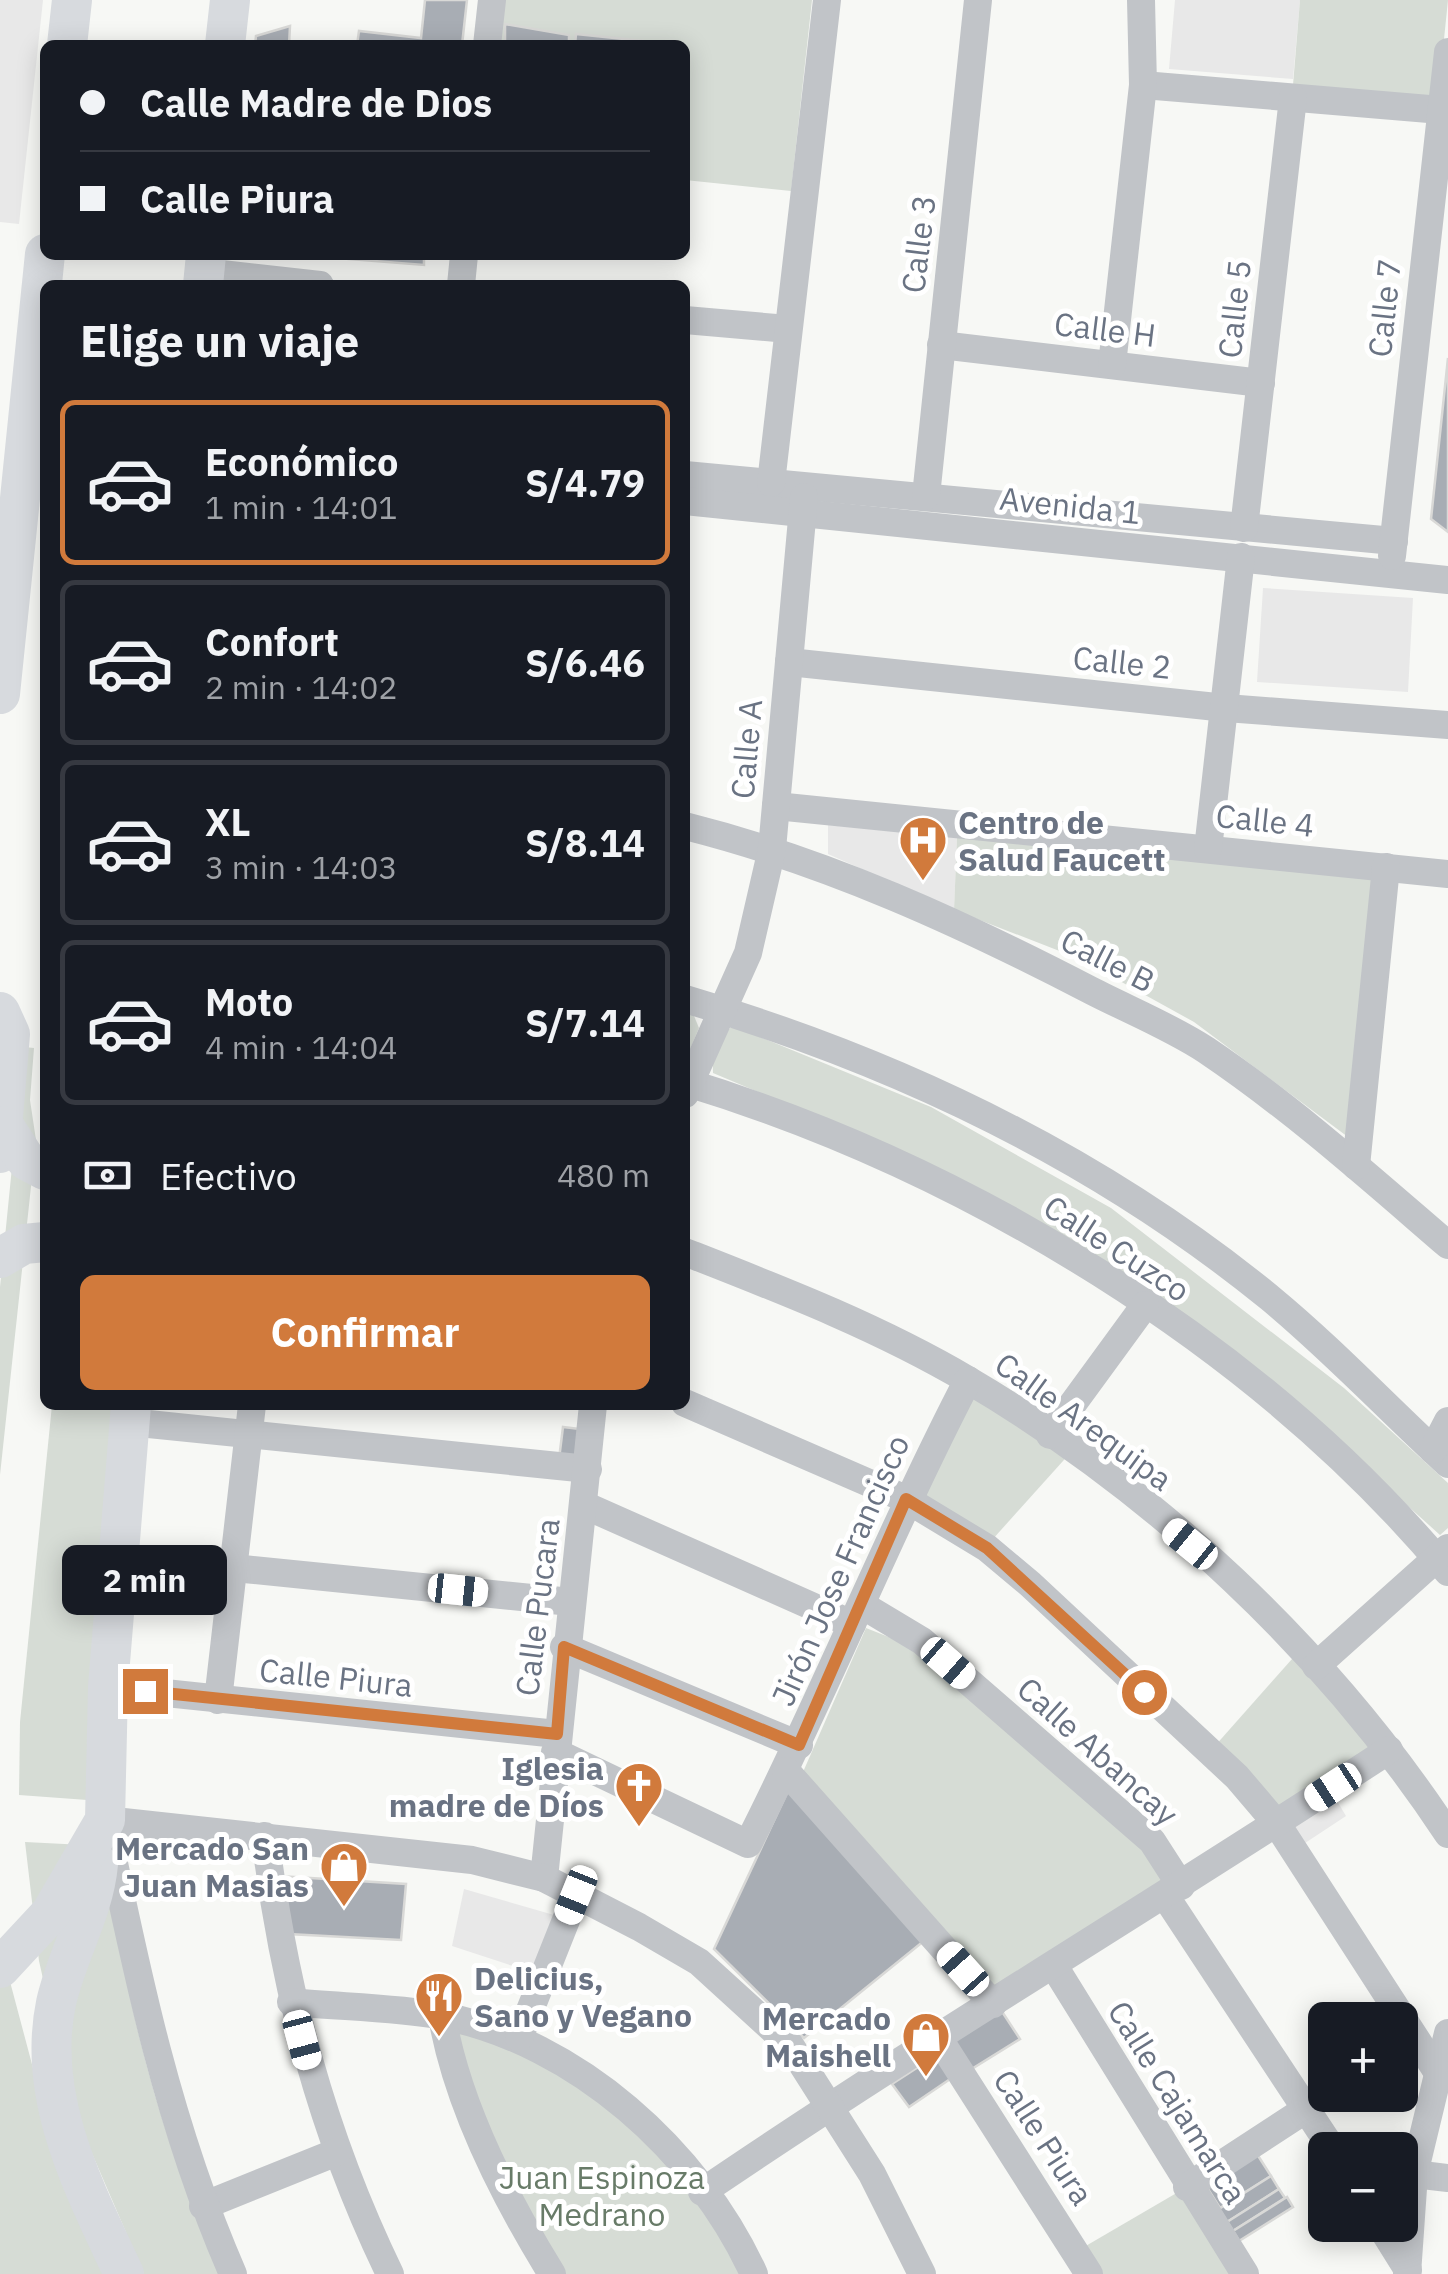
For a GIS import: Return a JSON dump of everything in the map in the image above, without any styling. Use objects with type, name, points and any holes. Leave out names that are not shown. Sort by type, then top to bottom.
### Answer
[{"type":"highway","points":[[68,40],[72,0]]},
{"type":"highway","points":[[226,40],[230,0]]},
{"type":"highway","points":[[0,694],[40,303]]},
{"type":"highway","points":[[0,1012],[10,1034],[2,1139],[40,1167]]},
{"type":"highway","points":[[0,1258],[24,1244],[40,1242]]},
{"type":"highway","points":[[124,2274],[62,2127],[51,2054],[56,2004],[97,1875],[130,1414]]},
{"type":"highway","points":[[0,1968],[51,1913],[103,1826]]},
{"type":"street","points":[[488,40],[492,0]]},
{"type":"street","points":[[771,483],[827,0]]},
{"type":"street","name":"Calle 3","points":[[926,496],[978,0]]},
{"type":"street","points":[[1112,365],[1143,85],[1141,0]]},
{"type":"street","name":"Calle 7","points":[[1390,572],[1448,52]]},
{"type":"street","points":[[1143,85],[1440,110]]},
{"type":"street","name":"Calle 5","points":[[1244,528],[1293,98]]},
{"type":"street","points":[[204,271],[279,280]]},
{"type":"street","points":[[690,320],[788,329]]},
{"type":"street","name":"Calle H","points":[[942,345],[1261,382]]},
{"type":"street","name":"Avenida 1","points":[[690,475],[771,483],[803,499],[1448,580]]},
{"type":"street","name":"Avenida 1","points":[[690,501],[926,496],[1394,541]]},
{"type":"street","name":"Calle A","points":[[724,1011],[748,953],[772,848],[803,499]]},
{"type":"street","points":[[1208,849],[1241,557]]},
{"type":"street","name":"Calle 2","points":[[789,662],[1226,708],[1448,725]]},
{"type":"street","name":"Calle 4","points":[[776,806],[1448,874]]},
{"type":"street","name":"Calle B","points":[[690,827],[772,848],[877,889],[1022,955],[1203,1048],[1317,1131],[1448,1245]]},
{"type":"street","points":[[1356,1166],[1386,868]]},
{"type":"street","name":"Calle Cuzco","points":[[690,1001],[830,1046],[934,1090],[1035,1140],[1132,1198],[1297,1321],[1441,1457]]},
{"type":"street","points":[[690,1078],[724,1011]]},
{"type":"street","name":"Calle Cuzco","points":[[690,1087],[773,1112],[926,1177],[1064,1252],[1146,1305],[1234,1370],[1322,1444],[1444,1560]]},
{"type":"street","name":"Calle Arequipa","points":[[690,1254],[843,1314],[968,1380],[1050,1435],[1220,1568],[1316,1666],[1389,1750],[1448,1834]]},
{"type":"street","points":[[1050,1435],[1146,1305]]},
{"type":"street","name":"Jirón Jose Francisco","points":[[748,1844],[799,1745],[906,1499],[968,1380]]},
{"type":"street","points":[[690,1405],[906,1499],[987,1548],[1030,1584],[1237,1777],[1277,1824],[1436,2070]]},
{"type":"street","points":[[218,1700],[252,1410]]},
{"type":"street","name":"Calle Pucara","points":[[544,1878],[564,1647],[593,1410]]},
{"type":"street","points":[[130,1414],[249,1437],[588,1469]]},
{"type":"street","points":[[1441,1457],[1448,1421]]},
{"type":"street","name":"Calle Abancay","points":[[584,1504],[922,1640],[1152,1841],[1174,1892],[1308,2108]]},
{"type":"street","points":[[1316,1666],[1444,1560]]},
{"type":"street","points":[[234,1568],[571,1602]]},
{"type":"street","points":[[564,1647],[799,1745]]},
{"type":"street","name":"Calle Piura","points":[[108,1687],[556,1743],[748,1844]]},
{"type":"street","points":[[702,2192],[831,2104],[1174,1892],[1389,1750]]},
{"type":"street","points":[[786,1771],[994,2004]]},
{"type":"street","points":[[233,2274],[203,2206],[147,2022],[103,1826],[264,1836],[472,1860],[544,1878],[700,1962],[790,2046],[831,2104],[913,2249],[922,2274]]},
{"type":"street","points":[[264,1836],[291,2002],[336,2152],[390,2274]]},
{"type":"street","points":[[519,2038],[576,1895]]},
{"type":"street","name":"Calle Cajamarca","points":[[1054,1966],[1244,2274]]},
{"type":"street","points":[[291,2002],[442,2016],[519,2038],[607,2094],[658,2136],[702,2192],[754,2274]]},
{"type":"street","points":[[442,2016],[448,2052],[493,2163],[552,2274]]},
{"type":"street","points":[[1418,2155],[1448,2033]]},
{"type":"street","name":"Calle Piura","points":[[940,2039],[1090,2274]]},
{"type":"street","points":[[1188,2187],[1308,2108]]},
{"type":"street","points":[[203,2206],[336,2152]]},
{"type":"street","points":[[1418,2174],[1448,2178]]},
{"type":"street","points":[[1390,2242],[1407,2272]]},
{"type":"street","points":[[1407,2272],[1409,2242]]},
{"type":"shaded area","points":[[0,0],[43,0],[19,224],[0,222]]},
{"type":"shaded area","points":[[1175,0],[1300,0],[1293,79],[1169,69]]},
{"type":"shaded area","points":[[1263,588],[1413,598],[1408,692],[1257,682]]},
{"type":"shaded area","name":"Centro de Salud Faucett","points":[[828,825],[957,837],[954,910],[828,854]]},
{"type":"shaded area","points":[[1334,1796],[1346,1816],[1299,1847],[1287,1830]]},
{"type":"shaded area","points":[[464,1889],[554,1915],[534,1973],[452,1946]]},
{"type":"green space","points":[[505,0],[812,0],[791,191],[690,181],[690,40],[500,40]]},
{"type":"green space","points":[[1300,0],[1448,0],[1438,98],[1293,85]]},
{"type":"green space","points":[[957,837],[1377,880],[1352,1140],[1194,1022],[1080,959],[954,910]]},
{"type":"green space","points":[[690,1010],[699,1028],[690,1049]]},
{"type":"green space","points":[[733,1026],[931,1107],[1111,1208],[1344,1388],[1448,1483],[1448,1528],[1440,1535],[1272,1383],[906,1154],[713,1073],[716,1046]]},
{"type":"green space","points":[[24,1047],[34,1048],[30,1100],[36,1140],[0,1475],[0,1287]]},
{"type":"green space","points":[[965,1381],[1072,1451],[983,1550],[903,1509]]},
{"type":"green space","points":[[51,1410],[126,1410],[101,1801],[19,1795],[20,1722]]},
{"type":"green space","points":[[866,1628],[919,1649],[1135,1840],[1173,1883],[999,1991],[803,1772]]},
{"type":"green space","points":[[1300,1650],[1383,1748],[1279,1819],[1214,1747]]},
{"type":"green space","points":[[25,1842],[104,1846],[122,1956],[146,2064],[179,2170],[221,2274],[144,2274],[72,2107],[39,1961]]},
{"type":"green space","points":[[0,1944],[54,2147],[103,2274],[0,2274]]},
{"type":"green space","name":"Juan Espinoza Medrano","points":[[449,2019],[611,2087],[754,2274],[557,2274],[497,2162]]},
{"type":"green space","points":[[1180,2191],[1236,2274],[1101,2274],[1084,2247]]},
{"type":"building","points":[[425,0],[467,0],[463,40],[358,40],[359,31],[421,38]]},
{"type":"building","points":[[505,24],[569,35],[569,40],[505,40]]},
{"type":"building","points":[[290,26],[289,40],[256,40],[256,36]]},
{"type":"building","points":[[576,34],[633,40],[575,40]]},
{"type":"building","points":[[362,260],[424,260],[424,265]]},
{"type":"building","points":[[1448,358],[1448,532],[1431,519]]},
{"type":"building","points":[[563,1427],[589,1430],[585,1462],[559,1459]]},
{"type":"building","points":[[792,1782],[925,1940],[804,2038],[714,1949]]},
{"type":"building","name":"Mercado San Juan Masias","points":[[278,1876],[406,1884],[401,1940],[288,1934]]},
{"type":"building","points":[[1001,2010],[1020,2039],[970,2070],[951,2041]]},
{"type":"building","name":"Mercado Maishell","points":[[943,2051],[959,2073],[909,2107],[892,2084]]},
{"type":"building","points":[[1257,2154],[1271,2176],[1220,2208],[1206,2186]]},
{"type":"building","points":[[1271,2176],[1279,2189],[1227,2222],[1219,2209]]},
{"type":"building","points":[[1279,2189],[1285,2198],[1233,2231],[1227,2222]]},
{"type":"building","points":[[1287,2197],[1293,2207],[1239,2241],[1233,2231]]},
{"type":"place","name":"Centro de Salud Faucett","points":[[923,882]]},
{"type":"place","name":"Iglesia madre de Díos","points":[[639,1828]]},
{"type":"place","name":"Mercado San Juan Masias","points":[[344,1908]]},
{"type":"place","name":"Delicius, Sano y Vegano","points":[[439,2038]]},
{"type":"place","name":"Mercado Maishell","points":[[926,2078]]},
{"type":"route","points":[[145,1691],[557,1734],[564,1647],[799,1745],[906,1499],[987,1548],[1144,1692]]}]
